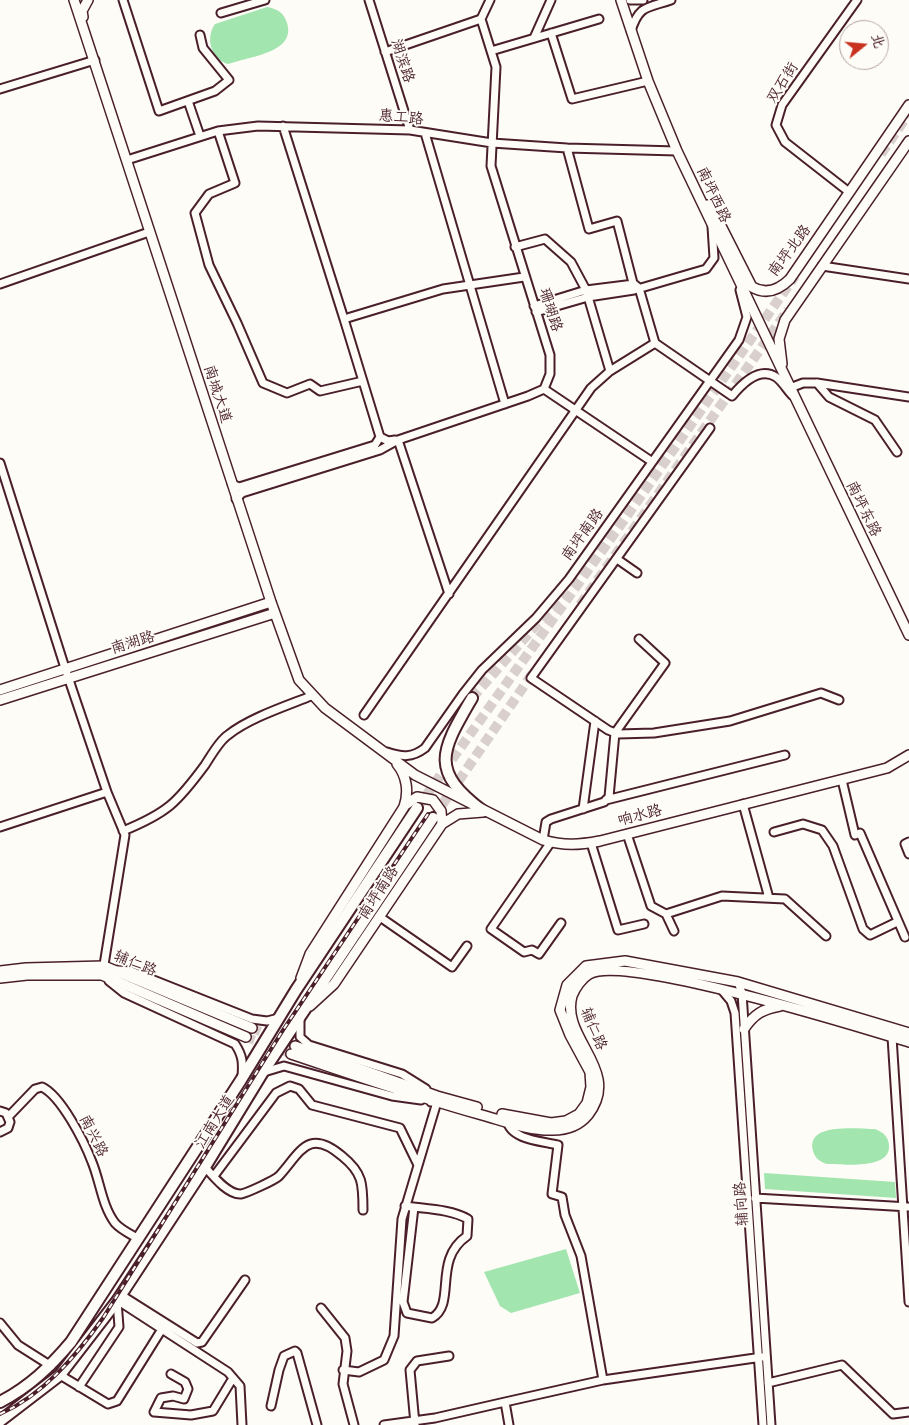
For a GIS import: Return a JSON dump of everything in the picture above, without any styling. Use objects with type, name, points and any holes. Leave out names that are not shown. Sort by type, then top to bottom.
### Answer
[{"type":"highway","points":[[472,698],[451,734],[446,749],[446,763],[448,775],[458,791],[484,811]]},
{"type":"highway","name":"江南大道","points":[[0,1402],[30,1384],[51,1366],[71,1342],[282,1017],[296,990],[417,808]]},
{"type":"highway","name":"江南大道","points":[[0,1421],[60,1376],[118,1299],[205,1167],[263,1072],[438,821]]},
{"type":"main road","name":"南城大道","points":[[74,0],[236,499],[299,680],[311,696],[324,708],[392,758]]},
{"type":"main road","points":[[83,23],[82,11],[88,0]]},
{"type":"main road","name":"南坪西路","points":[[621,0],[648,81],[677,151],[791,392]]},
{"type":"main road","name":"南坪北路","points":[[691,180],[719,222],[748,282],[752,287],[763,292],[778,289],[790,279],[909,105]]},
{"type":"main road","points":[[791,392],[780,352],[781,330],[785,320],[909,141]]},
{"type":"main road","name":"南坪东路","points":[[791,392],[909,635]]},
{"type":"main road","points":[[0,690],[66,673],[271,602]]},
{"type":"main road","name":"南湖路","points":[[0,700],[66,673],[275,613]]},
{"type":"main road","name":"响水路","points":[[392,758],[414,775],[547,841],[577,846],[887,768],[909,755]]},
{"type":"main road","name":"南坪南路","points":[[296,990],[310,954],[404,807],[407,797],[407,786],[400,768],[392,758]]},
{"type":"main road","points":[[887,768],[909,763]]},
{"type":"main road","points":[[404,807],[417,797],[433,800],[441,811],[438,821]]},
{"type":"main road","points":[[438,821],[458,814],[484,811]]},
{"type":"main road","name":"南坪南路","points":[[303,1014],[334,984],[380,917],[438,821]]},
{"type":"main road","name":"辅仁路","points":[[508,1119],[551,1123],[566,1121],[579,1114],[587,1103],[591,1088],[590,1072],[560,1010],[566,985],[586,966],[625,961],[738,982],[909,1033]]},
{"type":"main road","name":"辅仁路","points":[[0,971],[26,968],[103,971],[246,1037]]},
{"type":"main road","name":"辅仁路","points":[[0,978],[27,974],[116,969],[216,1015],[252,1028]]},
{"type":"main road","name":"辅仁路","points":[[293,1050],[437,1099],[550,1130],[568,1129],[583,1121],[593,1108],[598,1088],[596,1069],[576,1032],[568,1009],[574,988],[590,973],[624,970],[742,993],[909,1042]]},
{"type":"main road","points":[[744,1029],[750,1020],[761,1010],[783,1006]]},
{"type":"street","points":[[123,0],[159,111],[215,91],[229,80],[204,48],[200,35]]},
{"type":"street","points":[[221,13],[265,0]]},
{"type":"street","name":"湖滨路","points":[[369,0],[410,130]]},
{"type":"street","points":[[385,52],[481,19],[490,0]]},
{"type":"street","points":[[534,38],[551,0]]},
{"type":"street","points":[[630,0],[643,0]]},
{"type":"street","points":[[631,31],[636,15],[644,9],[671,0]]},
{"type":"street","name":"双石街","points":[[849,192],[785,142],[776,125],[782,105],[857,0]]},
{"type":"street","name":"珊瑚路","points":[[481,19],[496,67],[491,166],[524,277],[550,355],[550,374],[544,389]]},
{"type":"street","points":[[491,51],[599,19]]},
{"type":"street","points":[[551,33],[572,99],[648,81]]},
{"type":"street","points":[[0,89],[95,60]]},
{"type":"street","points":[[188,101],[200,136]]},
{"type":"street","name":"惠工路","points":[[127,160],[218,131],[258,126],[410,130],[492,143],[567,148],[677,151]]},
{"type":"street","points":[[283,126],[380,437],[388,441],[398,440]]},
{"type":"street","points":[[218,131],[235,183],[209,194],[195,213],[209,265],[263,383],[287,393],[310,384],[320,391],[363,381]]},
{"type":"street","points":[[425,133],[505,404]]},
{"type":"street","points":[[567,148],[589,229],[618,221],[636,287],[655,343],[732,396],[744,381],[766,375],[776,377],[791,392],[803,383],[817,383],[909,397]]},
{"type":"street","points":[[535,309],[587,294],[636,287],[706,269],[714,258],[712,225]]},
{"type":"street","points":[[0,284],[149,232]]},
{"type":"street","points":[[515,247],[546,239],[571,262],[587,294],[610,371]]},
{"type":"street","points":[[822,266],[909,279]]},
{"type":"street","points":[[344,319],[443,289],[524,277]]},
{"type":"street","name":"南坪南路","points":[[382,751],[404,757],[418,753],[425,748],[471,684],[536,618],[569,579],[651,461],[739,340],[745,326],[746,310],[737,280]]},
{"type":"street","points":[[364,715],[591,388],[610,371],[655,343]]},
{"type":"street","points":[[817,383],[828,398],[875,420],[897,452]]},
{"type":"street","points":[[236,499],[242,493],[380,450],[398,440],[544,389],[651,461]]},
{"type":"street","points":[[710,428],[531,678],[615,733],[654,733],[730,722],[821,693],[839,700]]},
{"type":"street","points":[[231,483],[239,487],[374,445],[380,437]]},
{"type":"street","points":[[398,440],[449,594]]},
{"type":"street","points":[[0,464],[3,483],[66,673],[107,792],[124,835],[103,971],[124,993],[235,1044],[244,1062],[241,1080]]},
{"type":"street","points":[[617,559],[637,573]]},
{"type":"street","points":[[606,800],[609,797],[615,733],[665,663],[639,639]]},
{"type":"street","points":[[123,831],[156,817],[170,807],[188,787],[227,735],[272,711],[311,696]]},
{"type":"street","points":[[583,809],[595,721]]},
{"type":"street","points":[[561,923],[539,954],[532,950],[524,952],[491,929],[547,841],[546,822],[606,800],[785,755]]},
{"type":"street","points":[[842,780],[855,834],[860,833],[905,937]]},
{"type":"street","points":[[0,827],[107,792]]},
{"type":"street","points":[[743,804],[769,898]]},
{"type":"street","points":[[774,832],[804,824],[822,830],[833,846],[863,929],[870,935],[898,922]]},
{"type":"street","points":[[627,834],[651,906],[666,914],[674,931]]},
{"type":"street","points":[[909,842],[905,844],[909,854]]},
{"type":"street","points":[[591,843],[618,930],[644,924]]},
{"type":"street","points":[[666,914],[722,896],[784,899],[826,936]]},
{"type":"street","points":[[380,917],[452,967],[466,946]]},
{"type":"street","points":[[116,969],[132,971],[252,1019],[267,1021],[282,1017]]},
{"type":"street","name":"辅向路","points":[[738,982],[742,993],[755,1198],[763,1425]]},
{"type":"street","name":"辅向路","points":[[721,989],[731,1001],[735,1013],[762,1357],[768,1384],[771,1425]]},
{"type":"street","points":[[303,1014],[300,1037],[309,1044],[402,1074],[437,1099]]},
{"type":"street","points":[[892,1037],[906,1207],[909,1302]]},
{"type":"street","points":[[263,1072],[284,1066],[392,1096],[437,1099]]},
{"type":"street","points":[[214,1176],[276,1094],[290,1086],[300,1089],[312,1105],[400,1128],[418,1165]]},
{"type":"street","name":"南兴路","points":[[8,1116],[35,1089],[42,1087],[51,1091],[64,1109],[92,1161],[108,1212],[116,1224],[137,1238]]},
{"type":"street","points":[[343,1370],[359,1372],[384,1360],[394,1336],[402,1219],[437,1099]]},
{"type":"street","points":[[0,1111],[8,1116],[10,1122],[8,1128],[0,1132]]},
{"type":"street","points":[[508,1119],[510,1129],[518,1135],[558,1146],[552,1194],[562,1197],[565,1215],[581,1256],[603,1380]]},
{"type":"street","points":[[205,1167],[235,1193],[242,1194],[278,1178],[294,1155],[303,1147],[315,1144],[328,1146],[357,1171],[363,1183],[363,1210]]},
{"type":"street","points":[[755,1198],[906,1207]]},
{"type":"street","points":[[405,1206],[414,1207],[459,1214],[468,1219],[466,1236],[458,1242],[447,1263],[444,1304],[439,1314],[432,1318],[408,1314],[403,1302],[414,1207]]},
{"type":"street","points":[[118,1299],[197,1343],[202,1342],[245,1280]]},
{"type":"street","points":[[118,1299],[228,1372],[240,1386],[242,1425]]},
{"type":"street","points":[[79,1387],[119,1327],[118,1299]]},
{"type":"street","points":[[321,1308],[344,1338],[347,1351],[343,1370],[343,1384],[354,1425]]},
{"type":"street","points":[[0,1323],[18,1345],[51,1366]]},
{"type":"street","points":[[60,1376],[108,1404],[117,1401],[162,1328]]},
{"type":"street","points":[[271,1406],[284,1356],[295,1351],[317,1425]]},
{"type":"street","points":[[415,1423],[410,1370],[417,1361],[449,1356]]},
{"type":"street","points":[[384,1425],[415,1423],[603,1380],[762,1357]]},
{"type":"street","points":[[768,1384],[842,1365],[893,1414],[909,1412]]},
{"type":"street","points":[[171,1374],[185,1382],[188,1389],[184,1399],[173,1396],[161,1398],[154,1412],[191,1415],[213,1411],[233,1378]]},
{"type":"street","points":[[505,1402],[509,1425]]},
{"type":"green space","points":[[267,7],[280,12],[287,23],[288,32],[280,46],[272,51],[228,64],[217,58],[210,41],[210,35],[215,24]]},
{"type":"green space","points":[[846,1128],[875,1129],[885,1135],[889,1146],[887,1154],[882,1159],[874,1162],[854,1165],[827,1164],[818,1159],[813,1151],[813,1142],[817,1135],[825,1131]]},
{"type":"green space","points":[[764,1173],[895,1182],[896,1198],[765,1189]]},
{"type":"green space","points":[[566,1249],[580,1293],[511,1313],[500,1306],[484,1272]]},
{"type":"tunnel","points":[[881,154],[909,113]]},
{"type":"tunnel","points":[[417,808],[624,520],[795,276]]},
{"type":"tunnel","points":[[580,605],[788,310]]},
{"type":"tunnel","points":[[472,698],[565,592]]},
{"type":"tunnel","points":[[433,818],[535,670]]},
{"type":"tunnel","points":[[252,1028],[295,1046]]},
{"type":"tunnel","points":[[246,1037],[291,1054]]},
{"type":"railway","points":[[0,1414],[16,1406],[58,1373],[103,1318],[283,1030],[428,814]]}]
